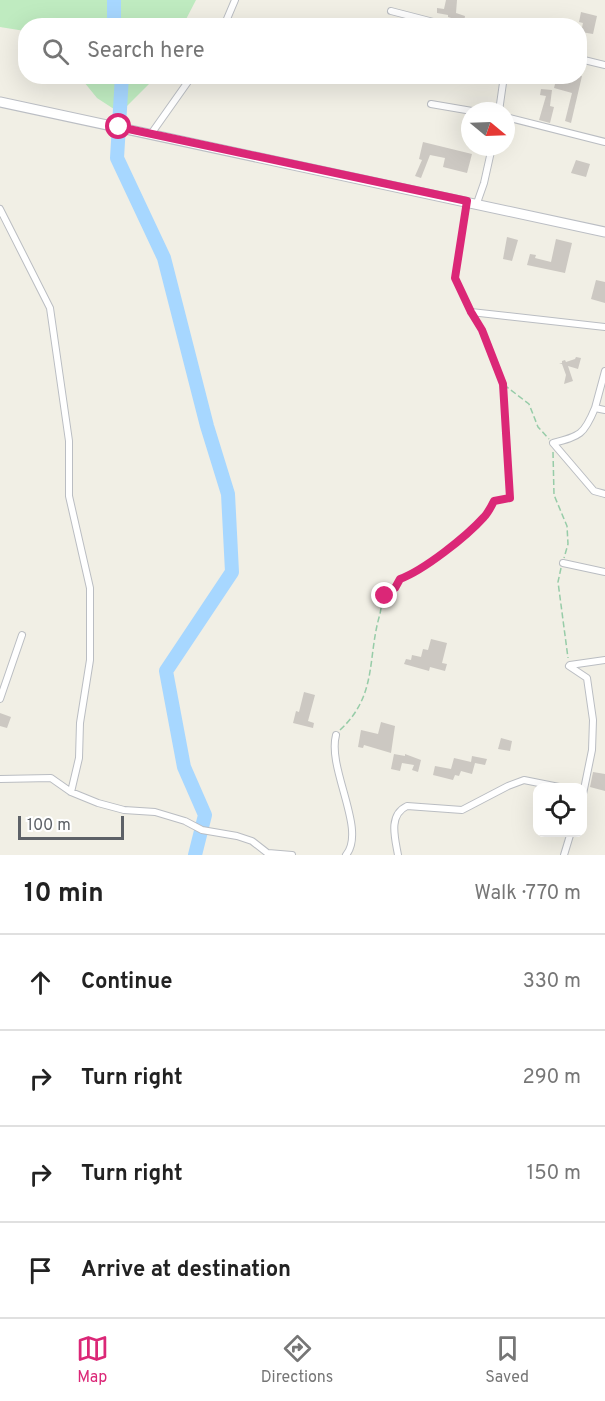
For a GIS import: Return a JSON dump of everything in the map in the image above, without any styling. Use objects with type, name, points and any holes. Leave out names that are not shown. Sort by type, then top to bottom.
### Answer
[{"type":"street","points":[[227,18],[235,0]]},
{"type":"street","points":[[391,11],[418,18]]},
{"type":"street","points":[[587,61],[605,65]]},
{"type":"street","points":[[152,134],[186,84]]},
{"type":"street","points":[[500,102],[503,84]]},
{"type":"street","points":[[0,102],[605,232]]},
{"type":"street","points":[[431,104],[461,109]]},
{"type":"street","points":[[515,119],[605,142]]},
{"type":"street","points":[[472,202],[484,183],[490,156]]},
{"type":"street","points":[[0,209],[50,308],[69,441],[69,496],[90,588],[90,660],[80,723],[79,758],[71,792]]},
{"type":"street","points":[[471,312],[605,327]]},
{"type":"street","points":[[605,371],[595,408],[586,429],[573,438],[553,443],[594,491],[605,494]]},
{"type":"street","points":[[595,408],[605,410]]},
{"type":"street","points":[[562,563],[605,572]]},
{"type":"street","points":[[0,699],[21,635]]},
{"type":"street","points":[[569,666],[605,660]]},
{"type":"street","points":[[569,666],[587,678],[593,720],[592,750],[586,783]]},
{"type":"street","points":[[336,735],[334,741],[338,774],[348,805],[353,838],[351,849],[346,855]]},
{"type":"street","points":[[0,778],[51,778],[71,792],[98,803],[116,808],[155,812],[185,821],[202,830],[252,841],[269,854],[292,855]]},
{"type":"street","points":[[398,855],[394,831],[395,817],[399,810],[407,806],[462,810],[524,780],[539,783]]},
{"type":"street","points":[[564,855],[569,837]]},
{"type":"path","points":[[336,735],[348,723],[365,697],[376,626],[385,596],[395,588],[400,579],[414,573],[466,534],[485,516],[494,501],[510,498],[503,384],[482,330],[455,278],[472,202]]},
{"type":"path","points":[[503,384],[529,404],[538,427],[553,443],[554,495],[567,526],[568,544],[558,582],[569,666]]},
{"type":"green space","points":[[0,0],[196,0],[187,18],[18,18],[18,30],[0,27]]},
{"type":"green space","points":[[86,84],[149,84],[120,113],[97,98]]},
{"type":"building","points":[[446,0],[457,0],[456,13],[465,16],[465,18],[451,18],[437,13],[437,8],[444,9]]},
{"type":"building","points":[[581,12],[597,16],[593,34],[587,33],[587,18],[580,18]]},
{"type":"building","points":[[555,84],[580,84],[571,123],[565,121],[572,93],[554,88]]},
{"type":"building","points":[[541,89],[552,90],[550,106],[554,107],[550,123],[539,120],[546,96],[540,95]]},
{"type":"building","points":[[423,142],[461,151],[461,156],[471,156],[467,173],[443,167],[445,158],[430,155],[421,178],[415,176],[422,160],[419,159]]},
{"type":"building","points":[[576,160],[590,164],[586,177],[571,173]]},
{"type":"building","points":[[507,237],[518,240],[512,261],[503,259]]},
{"type":"building","points":[[556,239],[572,243],[565,273],[527,265],[530,254],[536,255],[535,258],[551,262]]},
{"type":"building","points":[[596,280],[605,282],[605,303],[591,299]]},
{"type":"building","points":[[576,357],[581,358],[578,369],[568,366],[573,381],[564,384],[566,375],[562,364],[559,364]]},
{"type":"building","points":[[431,639],[447,643],[442,663],[447,664],[445,671],[430,667],[429,671],[404,664],[406,659],[411,660],[412,655],[421,657],[423,649],[428,650]]},
{"type":"building","points":[[304,692],[315,695],[308,721],[314,723],[313,728],[293,723],[296,711],[299,712]]},
{"type":"building","points":[[0,713],[11,717],[7,728],[0,726]]},
{"type":"building","points":[[381,722],[395,726],[391,753],[364,745],[363,748],[358,747],[361,730],[378,734]]},
{"type":"building","points":[[501,738],[512,741],[510,751],[498,749]]},
{"type":"building","points":[[394,754],[405,756],[405,754],[421,760],[418,772],[412,770],[414,765],[402,763],[400,771],[391,769]]},
{"type":"building","points":[[472,756],[487,759],[485,765],[475,763],[472,774],[461,771],[459,776],[455,775],[453,780],[433,775],[435,766],[451,769],[454,758],[471,762]]},
{"type":"building","points":[[593,772],[605,774],[605,791],[590,787]]},
{"type":"waterway","points":[[114,0],[114,18]]},
{"type":"waterway","points":[[122,84],[117,158],[164,258],[207,426],[228,494],[232,572],[166,671],[184,767],[205,815],[195,855]]},
{"type":"route","points":[[119,127],[467,201],[463,239],[455,278],[482,330],[503,384],[510,498],[494,501],[485,516],[466,534],[414,573],[400,579],[395,588],[385,596]]}]
